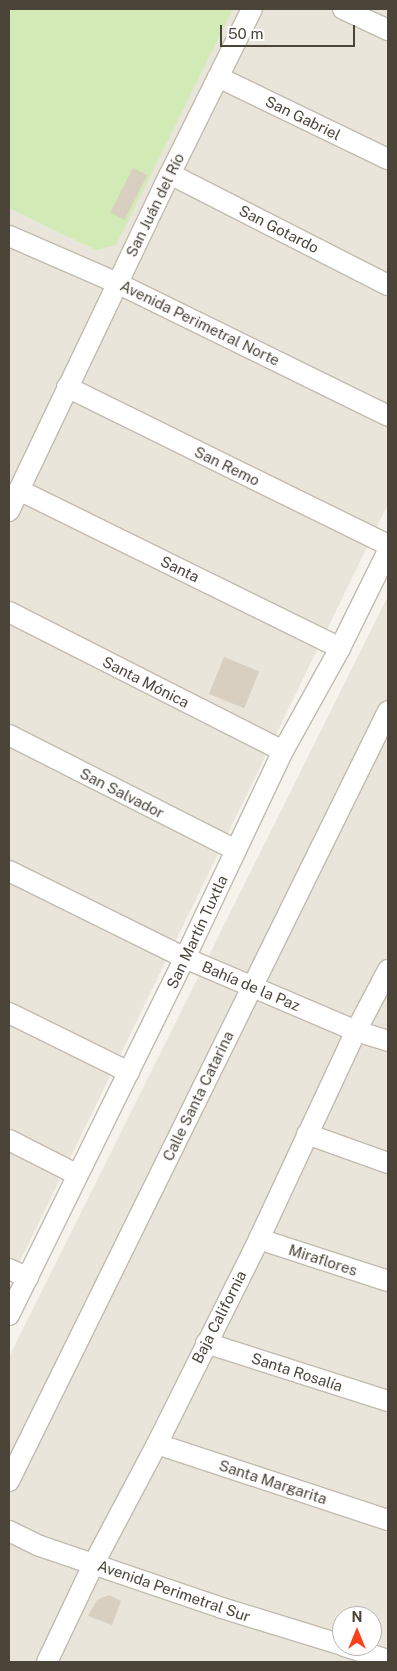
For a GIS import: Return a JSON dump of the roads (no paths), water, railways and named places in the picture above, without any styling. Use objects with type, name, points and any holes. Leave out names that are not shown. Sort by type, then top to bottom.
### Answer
[{"type":"street","name":"San Juán del Río","points":[[9,511],[117,283],[252,9]]},
{"type":"street","points":[[343,9],[388,30]]},
{"type":"street","name":"San Gabriel","points":[[218,77],[388,159]]},
{"type":"street","name":"San Gotardo","points":[[170,174],[388,285]]},
{"type":"street","name":"Avenida Perimetral Norte","points":[[11,242],[117,283],[388,416]]},
{"type":"street","name":"San Remo","points":[[67,388],[388,545]]},
{"type":"street","name":"Santa","points":[[20,490],[340,648]]},
{"type":"street","name":"San Martín Tuxtla","points":[[9,1315],[185,958],[283,751],[340,648],[388,551]]},
{"type":"street","name":"Santa Mónica","points":[[9,612],[283,751]]},
{"type":"street","name":"Calle Santa Catarina","points":[[9,1481],[388,711]]},
{"type":"street","name":"San Salvador","points":[[9,736],[236,850]]},
{"type":"street","name":"Bahía de la Paz","points":[[9,871],[185,958],[356,1031],[388,1041]]},
{"type":"street","name":"Baja California","points":[[47,1662],[94,1563],[157,1444],[259,1239],[356,1031],[388,970]]},
{"type":"street","points":[[9,1013],[129,1072]]},
{"type":"street","points":[[307,1134],[388,1163]]},
{"type":"street","points":[[9,1140],[78,1174]]},
{"type":"street","name":"Miraflores","points":[[259,1239],[388,1281]]},
{"type":"street","points":[[9,1269],[28,1278]]},
{"type":"street","name":"Santa Rosalía","points":[[206,1343],[388,1401]]},
{"type":"street","name":"Santa Margarita","points":[[157,1444],[388,1520]]},
{"type":"street","name":"Avenida Perimetral Sur","points":[[9,1531],[40,1546],[222,1608],[332,1643]]},
{"type":"street","name":"Avenida Perimetral Sur","points":[[375,1656],[388,1660]]}]
